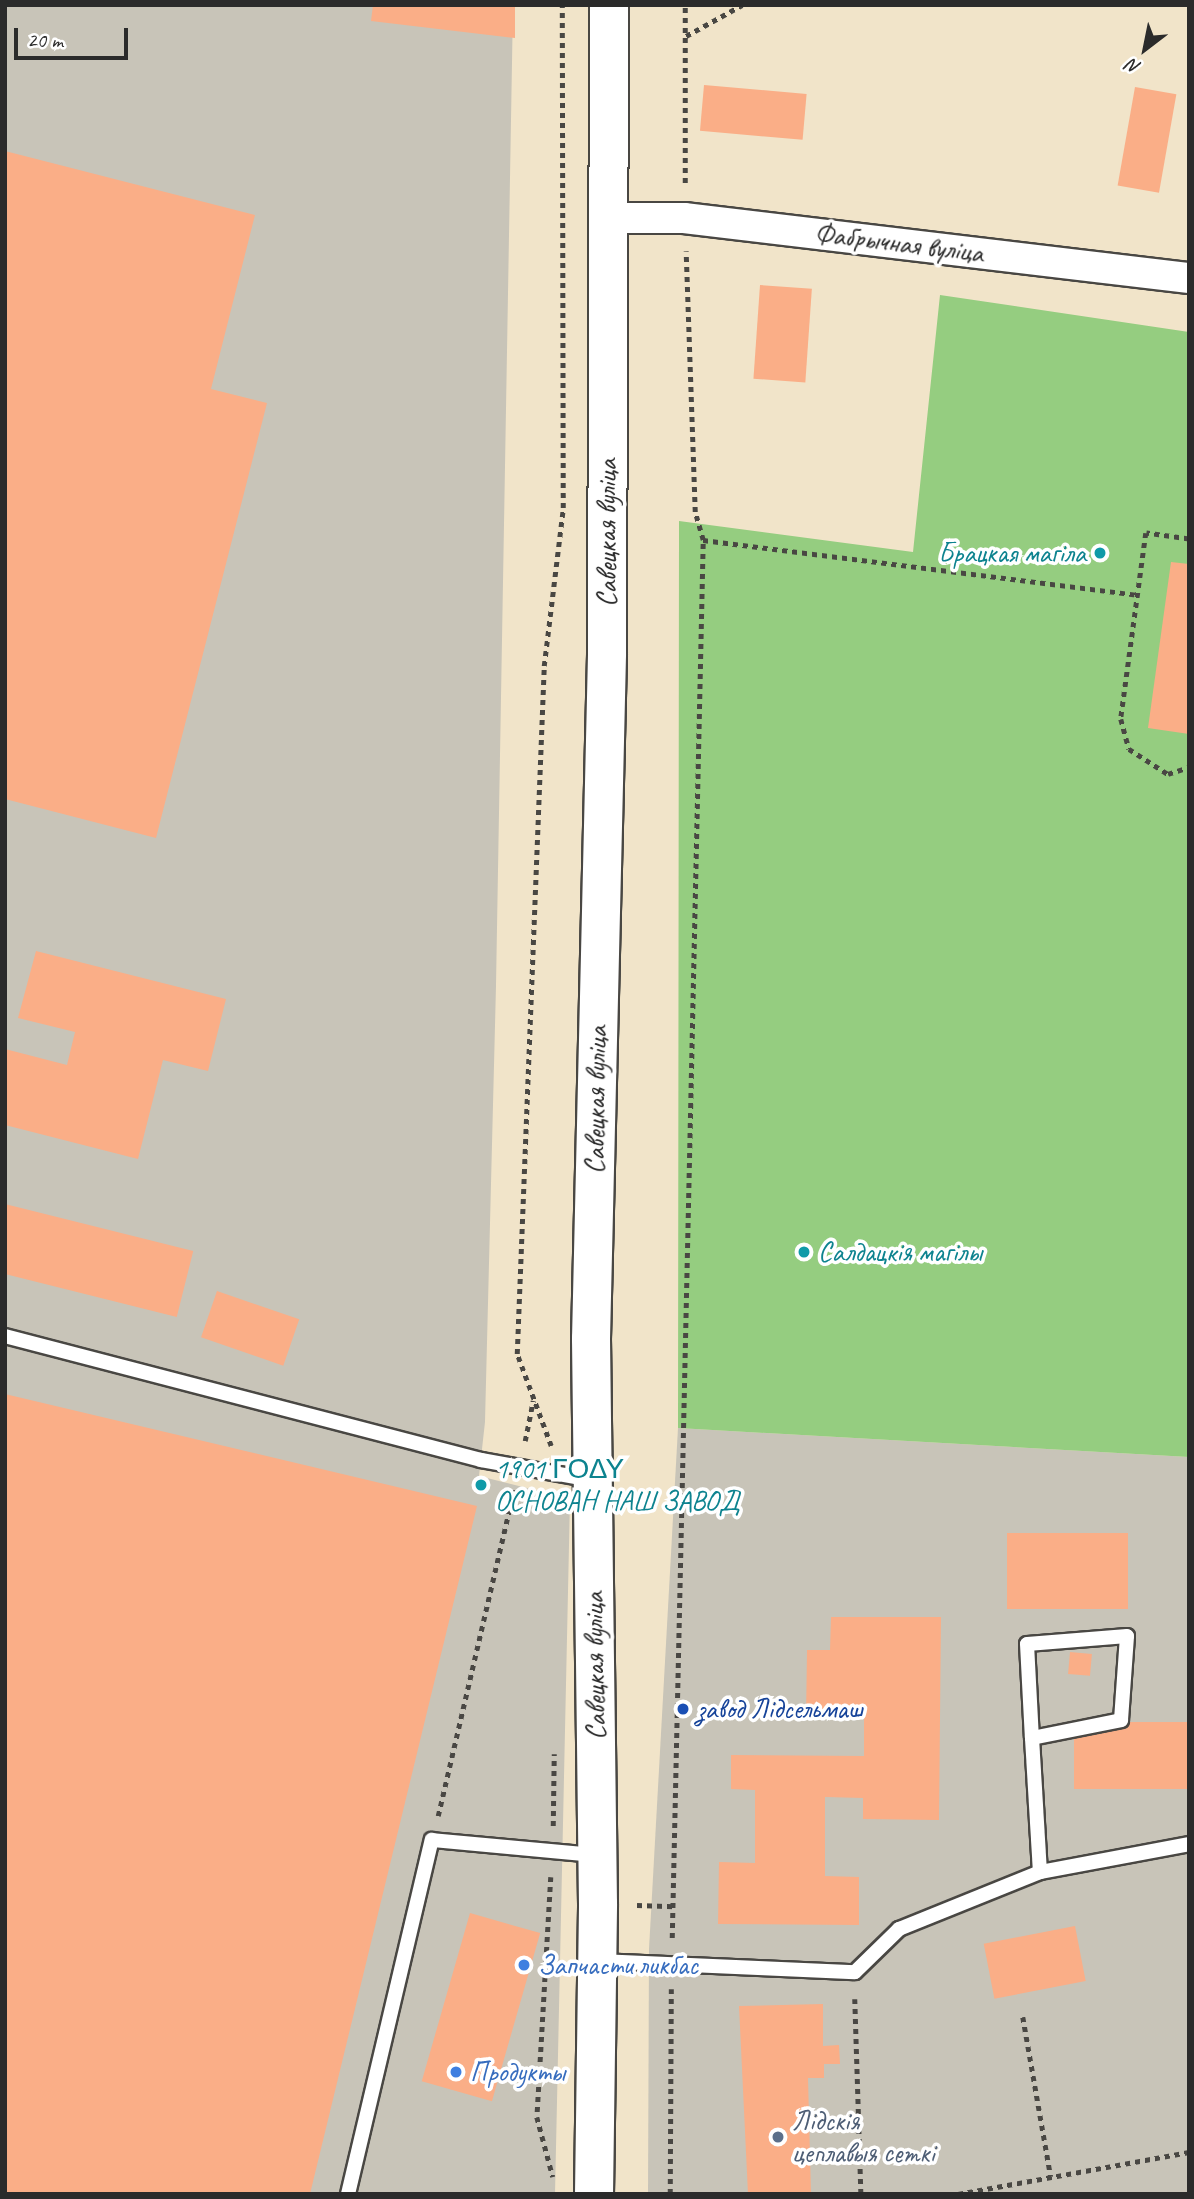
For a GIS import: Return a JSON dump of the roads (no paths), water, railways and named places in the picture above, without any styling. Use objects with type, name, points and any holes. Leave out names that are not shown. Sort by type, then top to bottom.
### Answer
[{"type":"main road","name":"Савецкая вуліца","points":[[594,2194],[597,1855],[575,1477],[591,1339],[607,639],[609,5]]},
{"type":"street","name":"Фабрычная вуліца","points":[[608,218],[684,218],[1189,278]]},
{"type":"lane","points":[[5,1336],[519,1467],[575,1477]]},
{"type":"lane","points":[[1032,1738],[1121,1720],[1127,1636],[1027,1644],[1032,1738],[1040,1872]]},
{"type":"lane","points":[[348,2194],[432,1840],[597,1855]]},
{"type":"lane","points":[[598,1961],[855,1972],[899,1929],[1040,1872],[1189,1844]]},
{"type":"place","name":"Брацкая магіла","points":[[1100,553]]},
{"type":"place","name":"Салдацкія магілы","points":[[804,1252]]},
{"type":"place","name":"1901 ΓΟΔΥ ОСНОВАН НАШ ЗАВОД","points":[[481,1485]]},
{"type":"place","name":"завод Лідсельмаш","points":[[683,1709]]},
{"type":"place","name":"Запчасти ликбас","points":[[524,1965]]},
{"type":"place","name":"Продукты","points":[[456,2072]]},
{"type":"place","name":"Лідскія цеплавыя сеткі","points":[[778,2137]]}]
